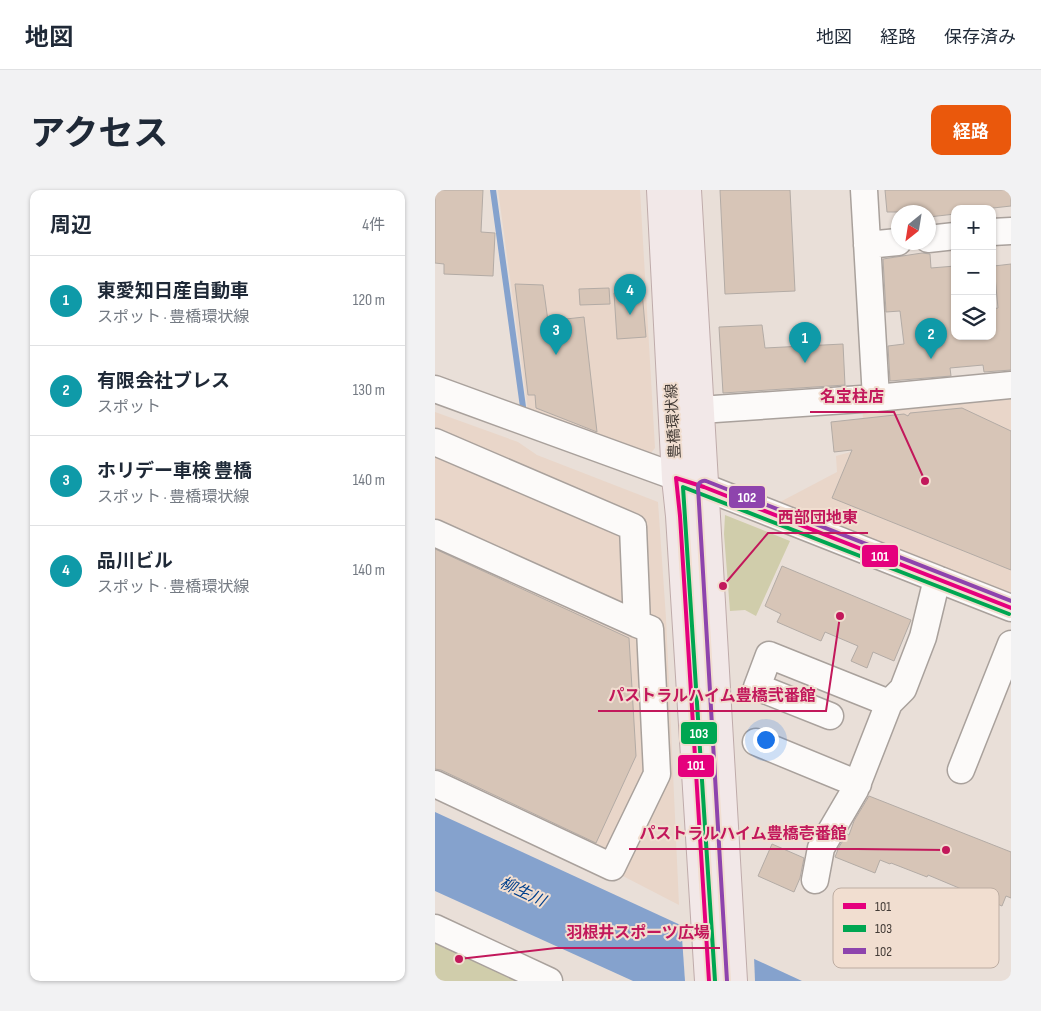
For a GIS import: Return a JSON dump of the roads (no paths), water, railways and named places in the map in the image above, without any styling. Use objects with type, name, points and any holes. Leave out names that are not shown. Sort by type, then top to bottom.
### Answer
[{"type":"main road","name":"豊橋環状線","points":[[661,190],[676,478],[699,618],[733,981]]},
{"type":"main road","name":"豊橋環状線","points":[[687,190],[704,487],[699,618],[709,981]]},
{"type":"street","points":[[864,190],[876,398]]},
{"type":"street","points":[[996,232],[1011,231]]},
{"type":"street","points":[[936,238],[951,236]]},
{"type":"street","points":[[867,245],[891,243]]},
{"type":"street","points":[[700,410],[876,398],[1011,385]]},
{"type":"street","points":[[435,389],[704,487],[1011,608]]},
{"type":"street","points":[[435,442],[633,528],[637,624]]},
{"type":"street","points":[[435,534],[650,629],[657,774],[612,867],[435,784]]},
{"type":"street","points":[[815,880],[821,848],[858,784],[889,703],[903,689],[923,637],[937,579]]},
{"type":"street","points":[[961,770],[1011,644]]},
{"type":"street","points":[[831,716],[757,687],[769,655],[889,703]]},
{"type":"street","points":[[756,742],[858,784]]},
{"type":"street","points":[[435,928],[549,981]]},
{"type":"water","name":"柳生川","points":[[435,812],[802,981],[633,981],[435,891]]},
{"type":"waterway","points":[[493,190],[523,407]]},
{"type":"place","name":"品川ビル","points":[[630,315]]},
{"type":"place","name":"ホリデー車検 豊橋","points":[[556,355]]},
{"type":"place","name":"有限会社ブレス","points":[[931,359]]},
{"type":"place","name":"東愛知日産自動車","points":[[805,363]]},
{"type":"place","name":"名宝柱店","points":[[925,481]]},
{"type":"place","name":"西部団地東","points":[[723,586]]},
{"type":"place","name":"パストラルハイム豊橋弐番館","points":[[840,616]]},
{"type":"place","name":"パストラルハイム豊橋壱番館","points":[[946,850]]},
{"type":"place","name":"羽根井スポーツ広場","points":[[459,959]]}]
